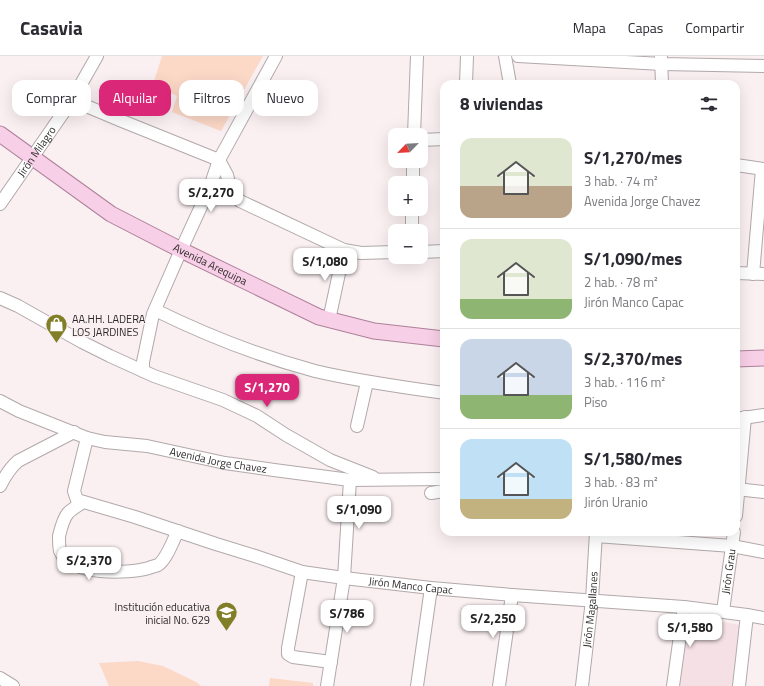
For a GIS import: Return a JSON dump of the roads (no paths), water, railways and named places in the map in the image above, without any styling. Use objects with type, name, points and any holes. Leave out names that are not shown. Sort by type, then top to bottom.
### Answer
[{"type":"main road","name":"Avenida Arequipa","points":[[0,134],[33,156],[111,214],[319,317],[374,331],[440,339]]},
{"type":"main road","points":[[740,359],[764,358]]},
{"type":"street","name":"Jirón Milagro","points":[[83,80],[97,56]]},
{"type":"street","points":[[143,371],[143,362],[153,314],[210,187],[218,160],[276,56]]},
{"type":"street","points":[[414,128],[417,56]]},
{"type":"street","points":[[466,80],[467,56]]},
{"type":"street","points":[[505,56],[509,80]]},
{"type":"street","points":[[518,56],[661,60],[764,66]]},
{"type":"street","points":[[661,60],[662,80]]},
{"type":"street","points":[[91,108],[218,160],[227,175],[231,191],[240,201],[344,250],[361,253],[388,252]]},
{"type":"street","name":"Jirón Milagro","points":[[0,204],[61,116]]},
{"type":"street","points":[[428,140],[440,139]]},
{"type":"street","points":[[740,166],[763,169],[758,274],[740,273]]},
{"type":"street","points":[[329,320],[344,250]]},
{"type":"street","points":[[428,252],[440,251]]},
{"type":"street","points":[[0,298],[18,306],[105,354],[154,376],[223,400],[257,416],[286,435],[330,460],[377,479]]},
{"type":"street","points":[[155,310],[206,334],[258,354],[315,371],[367,382],[440,392]]},
{"type":"street","points":[[357,426],[367,382]]},
{"type":"street","name":"Avenida Jorge Chavez","points":[[0,401],[87,438],[147,446],[225,462],[274,470],[350,480],[440,479]]},
{"type":"street","points":[[740,418],[764,414]]},
{"type":"street","points":[[0,486],[11,467],[18,461],[74,432]]},
{"type":"street","points":[[83,502],[77,500],[74,492],[87,438]]},
{"type":"street","points":[[327,686],[344,578],[350,480]]},
{"type":"street","points":[[740,489],[764,492]]},
{"type":"street","points":[[430,493],[440,492]]},
{"type":"street","points":[[83,502],[68,513],[61,526],[59,538],[60,550],[65,558],[75,565],[102,572],[139,571],[158,565],[164,558],[178,530]]},
{"type":"street","name":"Jirón Manco Capac","points":[[83,502],[178,530],[302,572],[431,588],[684,607],[723,611],[764,618]]},
{"type":"street","name":"Jirón Magallanes","points":[[582,686],[592,600],[596,536]]},
{"type":"street","points":[[619,536],[732,546],[764,552]]},
{"type":"street","name":"Jirón Grau","points":[[723,611],[733,536]]},
{"type":"street","points":[[302,572],[288,654],[293,657],[331,662]]},
{"type":"street","points":[[417,686],[431,588]]},
{"type":"street","points":[[499,686],[512,595]]},
{"type":"street","points":[[673,686],[684,607]]},
{"type":"street","points":[[739,686],[747,615]]},
{"type":"street","points":[[0,678],[13,686]]},
{"type":"place","name":"AA.HH. LADERA LOS JARDINES","points":[[57,344]]},
{"type":"place","name":"Institución educativa inicial No. 629","points":[[226,632]]}]
